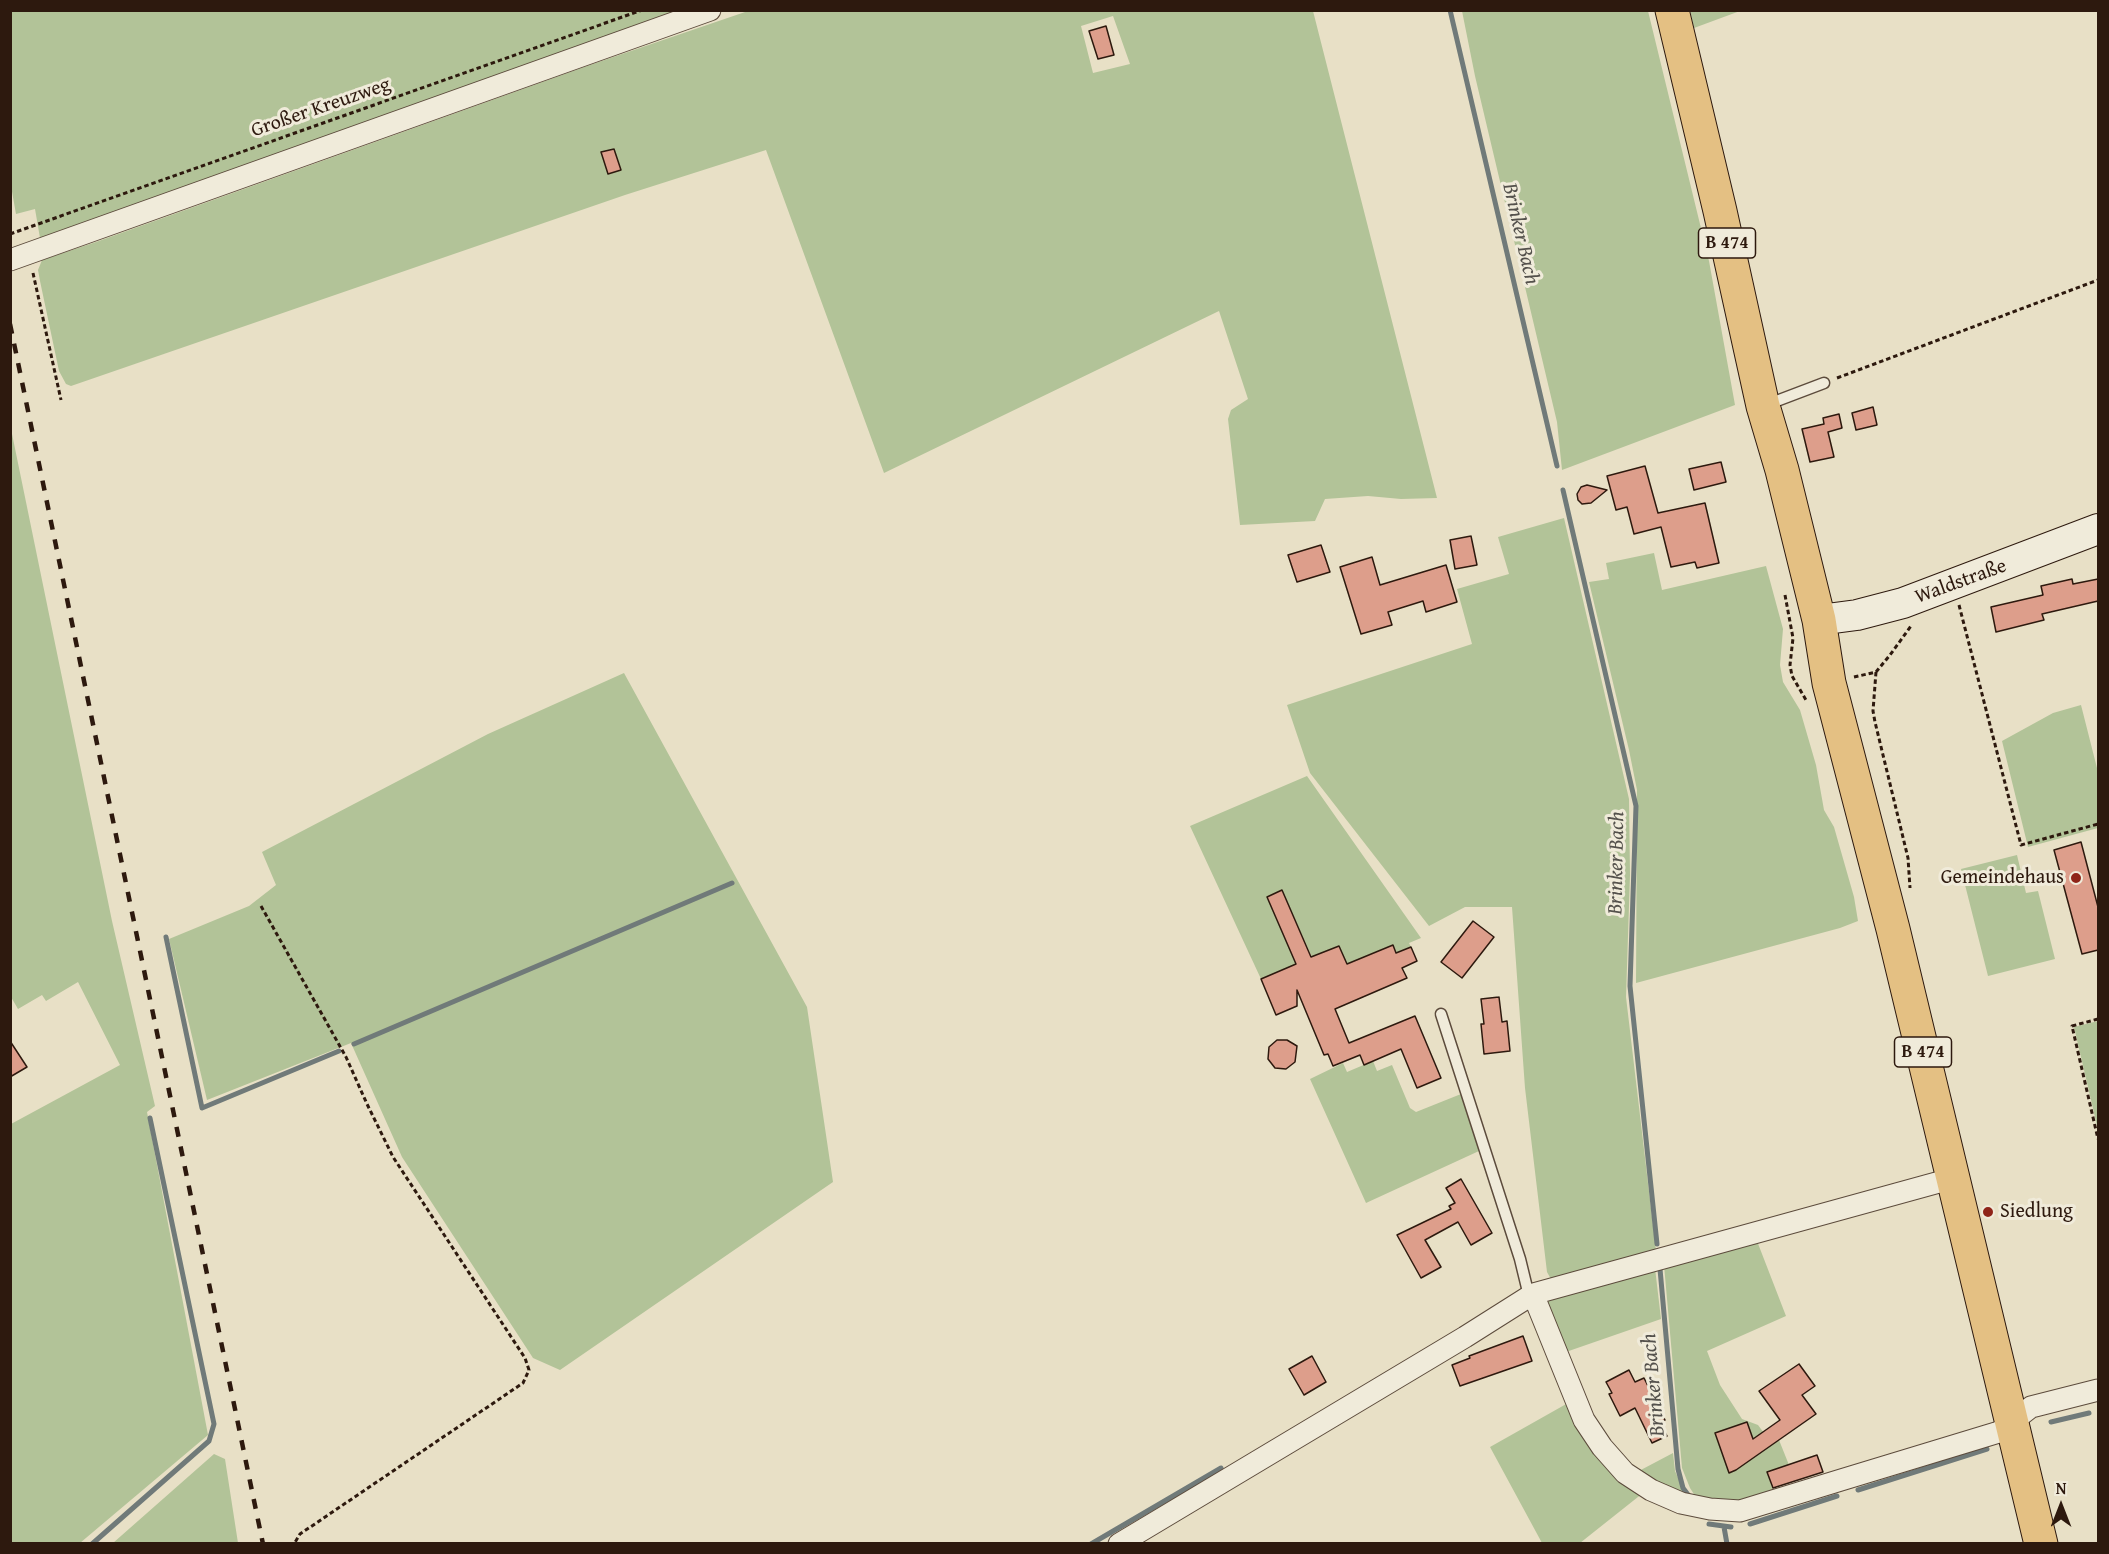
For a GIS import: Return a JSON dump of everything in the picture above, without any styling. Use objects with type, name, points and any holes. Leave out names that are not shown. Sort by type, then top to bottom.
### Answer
[{"type":"main road","name":"B 474","points":[[1672,10],[1763,406],[1782,470],[1819,620],[1829,683],[1893,929],[2041,1544]]},
{"type":"street","points":[[20,256],[710,10]]},
{"type":"street","name":"Waldstraße","points":[[1819,620],[1857,615],[1903,603],[2098,529]]},
{"type":"street","points":[[1119,1544],[1446,1349],[1531,1295],[1954,1178]]},
{"type":"street","points":[[1531,1295],[1584,1420],[1602,1447],[1625,1473],[1651,1490],[1681,1503],[1710,1509],[1740,1511],[1999,1432],[2031,1407],[2098,1390]]},
{"type":"lane","points":[[1763,406],[1824,383]]},
{"type":"lane","points":[[1441,1014],[1531,1295]]},
{"type":"path","name":"Großer Kreuzweg","points":[[10,234],[642,10]]},
{"type":"path","points":[[20,256],[47,342],[61,400]]},
{"type":"path","points":[[1824,383],[2098,280]]},
{"type":"path","points":[[1957,598],[2021,845],[2098,824]]},
{"type":"path","points":[[261,906],[346,1057],[393,1157],[525,1358],[529,1370],[523,1383],[300,1534],[294,1544]]},
{"type":"path","points":[[2098,1019],[2072,1026],[2098,1139]]},
{"type":"green space","points":[[1690,10],[1740,10],[1740,11],[1694,28]]},
{"type":"green space","points":[[10,11],[677,11],[40,238],[35,209],[16,214],[11,186]]},
{"type":"green space","points":[[748,11],[1313,11],[1437,498],[1401,499],[1368,496],[1325,499],[1315,521],[1240,525],[1228,419],[1231,410],[1248,399],[1219,311],[884,473],[766,150],[625,195],[71,386],[66,384],[59,371],[40,281],[38,270],[42,260]],"holes":[[[1113,16],[1130,64],[1093,73],[1081,26]]]},
{"type":"green space","points":[[1462,11],[1648,11],[1709,261],[1735,405],[1562,470],[1557,422],[1475,76]]},
{"type":"green space","points":[[11,429],[112,921],[155,1106],[147,1112],[208,1435],[80,1543],[11,1543],[11,1124],[120,1065],[78,982],[46,1001],[42,995],[18,1009],[11,997]]},
{"type":"green space","points":[[1564,518],[1629,799],[1630,875],[1626,997],[1656,1251],[1552,1281],[1547,1272],[1525,1088],[1512,907],[1465,907],[1429,926],[1310,773],[1287,705],[1472,644],[1457,589],[1509,574],[1498,537]]},
{"type":"green space","points":[[1654,553],[1662,590],[1766,566],[1783,629],[1780,665],[1783,682],[1800,710],[1816,765],[1824,810],[1834,827],[1854,897],[1858,921],[1840,928],[1636,983],[1637,790],[1589,582],[1609,579],[1606,563]]},
{"type":"green space","points":[[624,673],[807,1007],[833,1182],[560,1370],[533,1358],[402,1157],[351,1043],[207,1100],[169,939],[249,906],[276,885],[262,852],[488,734]]},
{"type":"green space","points":[[2081,705],[2098,772],[2098,828],[2028,847],[2002,741],[2053,713]]},
{"type":"green space","points":[[1307,776],[1421,938],[1409,943],[1411,947],[1396,953],[1392,945],[1347,964],[1338,946],[1312,957],[1282,890],[1267,897],[1296,964],[1261,979],[1190,826]]},
{"type":"green space","points":[[2017,855],[2026,893],[2038,891],[2055,959],[1988,976],[1961,869]]},
{"type":"green space","points":[[2098,1021],[2098,1130],[2074,1027]]},
{"type":"green space","points":[[1373,1061],[1377,1071],[1392,1065],[1410,1108],[1416,1112],[1461,1094],[1479,1151],[1366,1203],[1310,1079],[1343,1063],[1347,1072]]},
{"type":"green space","points":[[1757,1241],[1786,1316],[1707,1351],[1720,1385],[1742,1419],[1758,1425],[1772,1444],[1779,1440],[1789,1465],[1767,1472],[1774,1494],[1759,1501],[1699,1502],[1682,1468],[1664,1265]]},
{"type":"green space","points":[[1655,1268],[1661,1319],[1563,1353],[1542,1299]]},
{"type":"green space","points":[[1568,1403],[1643,1493],[1580,1543],[1542,1543],[1490,1447]]},
{"type":"green space","points":[[1673,1453],[1675,1471],[1686,1496],[1637,1472]]},
{"type":"green space","points":[[214,1454],[225,1459],[238,1543],[113,1543]]},
{"type":"building","points":[[1106,26],[1114,55],[1098,59],[1089,31]]},
{"type":"building","points":[[614,149],[621,170],[608,174],[601,152]]},
{"type":"building","points":[[1873,407],[1877,425],[1856,430],[1852,413]]},
{"type":"building","points":[[1839,414],[1842,428],[1828,432],[1834,457],[1810,462],[1802,429],[1824,424],[1823,418]]},
{"type":"building","points":[[1721,462],[1726,482],[1694,490],[1689,469]]},
{"type":"building","points":[[1645,466],[1658,513],[1705,503],[1719,563],[1697,568],[1695,562],[1671,567],[1661,527],[1634,534],[1627,507],[1616,510],[1607,476]]},
{"type":"building","points":[[1587,485],[1607,490],[1591,503],[1582,504],[1577,494],[1581,487]]},
{"type":"building","points":[[1471,536],[1477,565],[1455,569],[1450,540]]},
{"type":"building","points":[[1321,545],[1330,572],[1297,582],[1288,555]]},
{"type":"building","points":[[1372,557],[1380,585],[1446,565],[1457,602],[1426,612],[1423,601],[1388,612],[1392,625],[1361,634],[1340,567]]},
{"type":"building","points":[[2072,579],[2073,584],[2098,579],[2098,601],[2042,614],[2044,620],[1996,632],[1991,607],[2043,595],[2041,586]]},
{"type":"building","name":"Gemeindehaus","points":[[2081,842],[2098,907],[2098,950],[2082,954],[2054,850]]},
{"type":"building","points":[[1282,890],[1311,957],[1339,946],[1347,964],[1393,945],[1396,953],[1411,947],[1417,961],[1402,968],[1407,978],[1335,1009],[1349,1043],[1415,1016],[1441,1078],[1417,1088],[1401,1049],[1364,1065],[1360,1055],[1333,1066],[1328,1054],[1324,1055],[1297,990],[1297,1006],[1276,1015],[1261,979],[1296,964],[1267,897]]},
{"type":"building","points":[[1473,921],[1494,937],[1462,978],[1441,962]]},
{"type":"building","points":[[1499,997],[1502,1022],[1507,1021],[1510,1051],[1484,1054],[1481,999]]},
{"type":"building","points":[[1277,1040],[1287,1040],[1297,1046],[1295,1062],[1286,1069],[1275,1068],[1268,1059],[1269,1047]]},
{"type":"building","points":[[10,1041],[27,1067],[10,1077]]},
{"type":"building","points":[[1461,1179],[1492,1233],[1471,1245],[1458,1222],[1425,1240],[1441,1267],[1421,1278],[1397,1235],[1451,1209],[1449,1206],[1455,1203],[1446,1188]]},
{"type":"building","points":[[1523,1336],[1532,1361],[1460,1386],[1452,1365],[1470,1358],[1469,1356]]},
{"type":"building","points":[[1312,1356],[1326,1382],[1304,1395],[1289,1369]]},
{"type":"building","points":[[1799,1364],[1815,1386],[1802,1395],[1816,1414],[1729,1473],[1715,1433],[1747,1422],[1753,1439],[1780,1420],[1759,1391]]},
{"type":"building","points":[[1629,1370],[1635,1382],[1644,1378],[1665,1420],[1660,1422],[1667,1436],[1652,1443],[1635,1408],[1620,1416],[1609,1394],[1612,1393],[1606,1382]]},
{"type":"building","points":[[1817,1455],[1823,1472],[1773,1488],[1767,1472]]},
{"type":"waterway","name":"Brinker Bach","points":[[1450,10],[1557,466]]},
{"type":"waterway","name":"Brinker Bach","points":[[1563,490],[1636,806],[1630,986],[1657,1244]]},
{"type":"waterway","points":[[354,1044],[732,883]]},
{"type":"waterway","points":[[166,937],[202,1108],[339,1051]]},
{"type":"waterway","points":[[92,1544],[209,1441],[214,1424],[150,1118]]},
{"type":"waterway","name":"Brinker Bach","points":[[1660,1269],[1678,1469],[1683,1488],[1689,1496]]},
{"type":"waterway","name":"Brinker Bach","points":[[2051,1422],[2089,1413]]},
{"type":"waterway","name":"Brinker Bach","points":[[1858,1490],[1987,1449]]},
{"type":"waterway","points":[[1091,1544],[1221,1468]]},
{"type":"waterway","name":"Brinker Bach","points":[[1750,1524],[1837,1496]]},
{"type":"waterway","name":"Brinker Bach","points":[[1709,1524],[1731,1527]]},
{"type":"waterway","points":[[1724,1527],[1727,1544]]},
{"type":"railway","points":[[10,324],[263,1544]]},
{"type":"place","name":"Gemeindehaus","points":[[2076,878]]},
{"type":"place","name":"Siedlung","points":[[1988,1212]]}]
